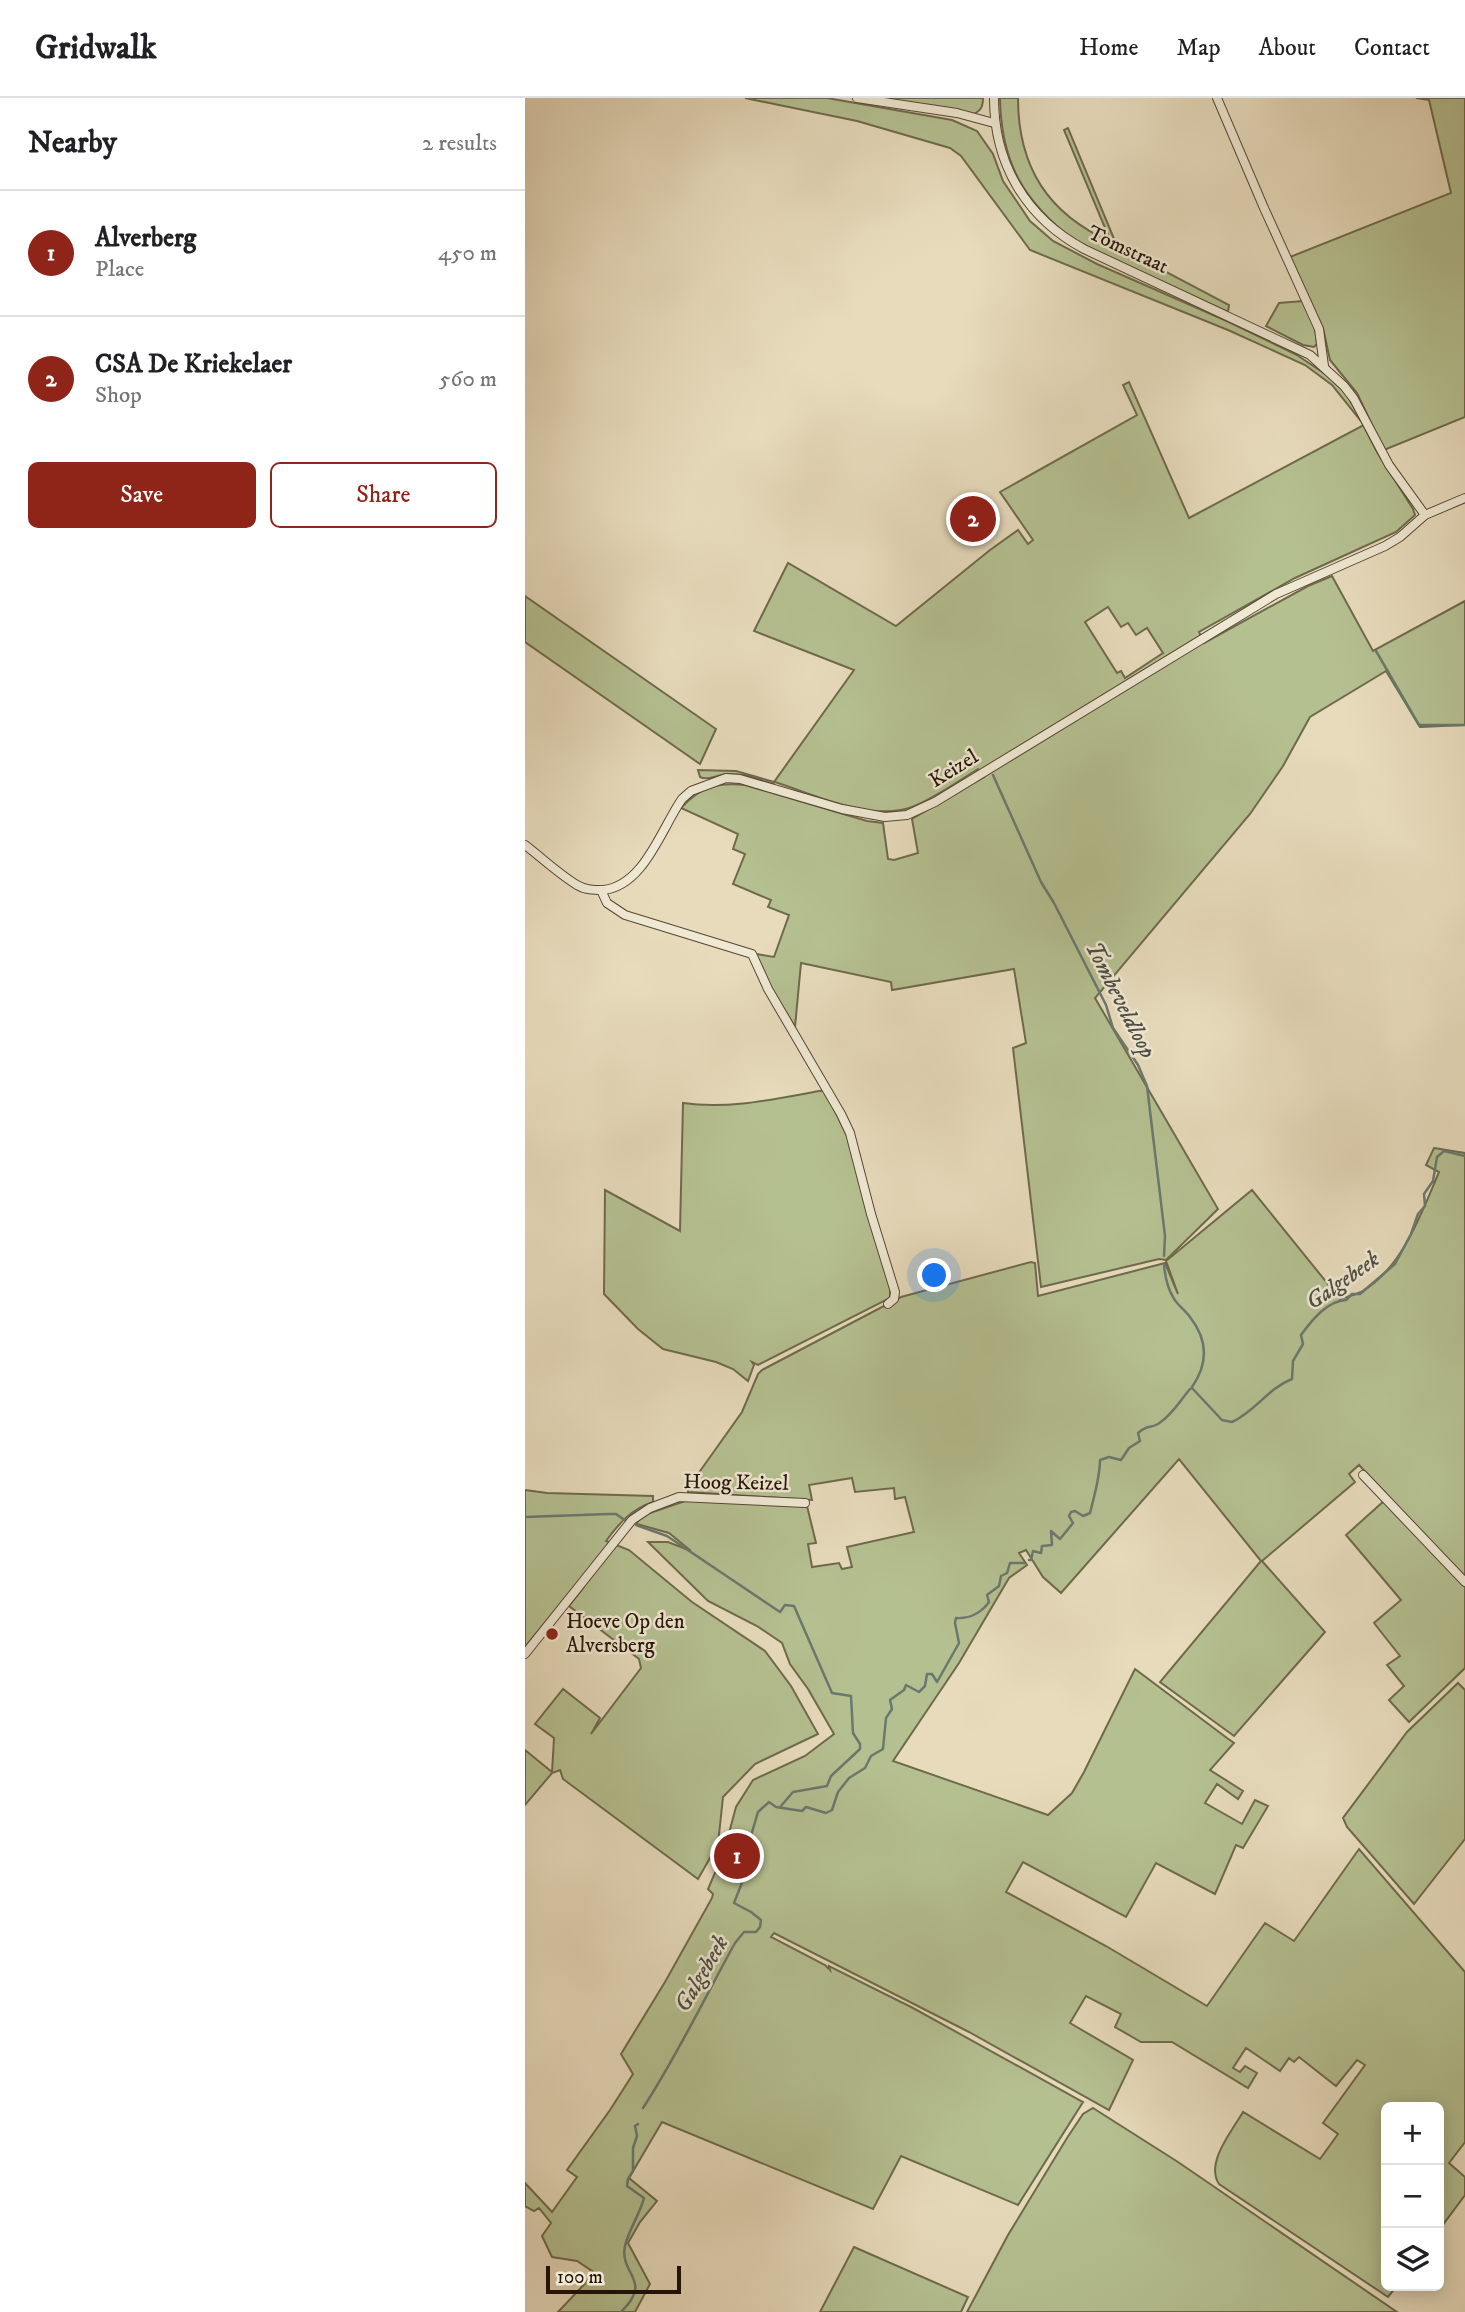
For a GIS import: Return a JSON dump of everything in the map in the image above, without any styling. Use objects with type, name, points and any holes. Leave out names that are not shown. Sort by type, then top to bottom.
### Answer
[{"type":"street","points":[[857,98],[957,113],[994,123]]},
{"type":"street","name":"Tomstraat","points":[[994,98],[994,123],[1000,153],[1010,175],[1038,216],[1055,231],[1084,249],[1310,355],[1324,366],[1354,399],[1389,465],[1425,515]]},
{"type":"street","points":[[1217,98],[1319,329],[1324,366]]},
{"type":"street","points":[[1425,515],[1465,498]]},
{"type":"street","name":"Keizel","points":[[601,890],[622,885],[636,874],[682,799],[707,783],[726,778],[740,779],[866,814],[885,817],[907,815],[935,802],[1276,594],[1400,537],[1425,515]]},
{"type":"street","points":[[525,845],[578,886],[601,890],[607,903],[625,915],[752,954],[768,989],[850,1133],[870,1214],[895,1292],[894,1298],[888,1304]]},
{"type":"street","points":[[1363,1475],[1465,1582]]},
{"type":"street","name":"Hoog Keizel","points":[[525,1654],[632,1520],[650,1508],[679,1497],[806,1503]]},
{"type":"green space","points":[[745,98],[827,98],[952,120],[977,131],[993,154],[1003,181],[1030,221],[1053,241],[1097,264],[1297,355],[1331,378],[1345,392],[1362,422],[1332,385],[1305,365],[1228,330],[1030,250],[961,156],[950,148],[857,121]]},
{"type":"green space","points":[[875,98],[983,98],[981,109],[972,115]]},
{"type":"green space","points":[[1000,98],[1018,98],[1019,123],[1031,167],[1054,202],[1089,231],[1111,242],[1064,130],[1068,128],[1117,246],[1229,305],[1228,312],[1075,241],[1057,226],[1029,196],[1011,162],[1001,121]]},
{"type":"green space","points":[[1416,98],[1465,98],[1465,417],[1384,450],[1357,393],[1330,360],[1323,328],[1290,257],[1451,193],[1429,100]]},
{"type":"green space","points":[[1303,301],[1315,326],[1317,344],[1314,347],[1303,345],[1266,326],[1279,303]]},
{"type":"green space","points":[[1129,382],[1189,518],[1363,425],[1415,515],[1396,532],[1295,578],[1199,632],[1204,643],[1308,586],[1332,576],[1373,651],[1465,601],[1465,725],[1420,727],[1386,671],[1310,717],[1283,766],[1250,814],[1095,998],[1218,1209],[1166,1260],[1159,1259],[1041,1287],[1013,1048],[1026,1043],[1014,969],[892,990],[891,982],[801,963],[795,1027],[770,986],[756,954],[774,957],[789,915],[768,907],[771,900],[733,884],[745,854],[733,849],[738,834],[681,808],[695,795],[717,785],[745,785],[867,821],[883,823],[888,859],[894,860],[918,853],[912,819],[984,777],[978,769],[912,807],[879,811],[843,805],[775,782],[773,784],[745,776],[727,774],[700,777],[698,770],[736,771],[774,782],[854,670],[754,631],[788,563],[896,626],[1018,530],[1028,544],[1033,540],[1000,492],[1137,415],[1123,385]],"holes":[[[1108,607],[1121,627],[1128,623],[1136,635],[1147,628],[1163,653],[1125,678],[1121,671],[1117,673],[1085,622]]]},
{"type":"green space","points":[[525,596],[716,729],[700,764],[525,642]]},
{"type":"green space","points":[[825,1090],[848,1138],[890,1288],[890,1298],[758,1365],[752,1362],[754,1365],[748,1381],[733,1369],[716,1362],[663,1349],[638,1329],[604,1294],[605,1190],[680,1231],[683,1103],[736,1104]]},
{"type":"green space","points":[[1434,1148],[1465,1153],[1465,1578],[1359,1465],[1349,1474],[1355,1482],[1262,1561],[1325,1632],[1234,1736],[1160,1682],[1261,1561],[1179,1459],[1061,1593],[1043,1577],[1026,1550],[1019,1553],[1027,1565],[1009,1578],[959,1663],[893,1761],[1048,1815],[1072,1793],[1135,1669],[1234,1743],[1210,1770],[1243,1791],[1238,1799],[1217,1784],[1205,1803],[1242,1824],[1255,1800],[1268,1806],[1243,1848],[1236,1845],[1215,1894],[1156,1863],[1126,1917],[1023,1862],[1006,1892],[1106,1946],[1207,2006],[1265,1923],[1294,1941],[1359,1849],[1465,1972],[1465,2142],[1449,2163],[1465,2177],[1465,2195],[1444,2223],[1444,2102],[1381,2102],[1381,2291],[1393,2291],[1388,2297],[1219,2184],[1216,2176],[1215,2167],[1222,2147],[1243,2112],[1320,2159],[1338,2134],[1323,2123],[1365,2065],[1357,2060],[1336,2086],[1299,2057],[1294,2062],[1289,2058],[1280,2071],[1246,2048],[1233,2068],[1240,2072],[1245,2066],[1257,2073],[1248,2088],[1172,2042],[1141,2042],[1115,2027],[1121,2014],[1086,1996],[1070,2023],[1133,2060],[1109,2110],[969,2032],[774,1933],[771,1937],[830,1970],[829,1966],[913,2008],[1083,2102],[1018,2205],[901,2156],[873,2209],[662,2122],[629,2178],[657,2201],[628,2243],[650,2284],[635,2312],[558,2312],[595,2273],[577,2261],[552,2257],[542,2236],[551,2223],[539,2208],[534,2211],[525,2206],[525,2183],[552,2212],[577,2177],[567,2170],[633,2074],[621,2054],[712,1898],[713,1894],[708,1889],[724,1852],[736,1807],[753,1780],[805,1756],[834,1734],[790,1664],[782,1643],[757,1626],[708,1601],[648,1542],[668,1542],[691,1551],[669,1533],[637,1524],[638,1520],[644,1515],[688,1500],[807,1506],[816,1543],[808,1544],[812,1567],[839,1563],[842,1569],[852,1567],[847,1547],[914,1532],[905,1497],[895,1499],[894,1488],[855,1492],[852,1478],[809,1485],[812,1500],[688,1492],[688,1488],[742,1412],[762,1370],[901,1297],[1031,1262],[1035,1263],[1038,1296],[1165,1263],[1178,1294],[1166,1261],[1252,1190],[1340,1299],[1361,1292],[1375,1282],[1399,1254],[1439,1172],[1426,1165]]},
{"type":"green space","points":[[525,1490],[653,1496],[653,1502],[626,1517],[606,1541],[629,1550],[692,1602],[765,1651],[791,1686],[818,1734],[755,1764],[723,1797],[718,1844],[698,1879],[563,1779],[560,1770],[552,1773],[525,1805],[525,1750],[552,1772],[554,1738],[535,1724],[563,1689],[600,1718],[591,1734],[641,1668],[639,1659],[569,1606],[584,1587],[578,1582],[525,1647]]},
{"type":"green space","points":[[1384,1501],[1465,1586],[1465,1668],[1409,1722],[1389,1700],[1404,1686],[1387,1665],[1400,1656],[1374,1623],[1401,1600],[1346,1535]]},
{"type":"green space","points":[[1458,1683],[1465,1690],[1465,1839],[1414,1904],[1347,1827],[1343,1818],[1407,1732]]},
{"type":"green space","points":[[1093,2108],[1178,2162],[1397,2312],[967,2312],[1008,2235],[1067,2138],[1083,2114]]},
{"type":"green space","points":[[854,2247],[968,2297],[961,2312],[820,2312]]},
{"type":"waterway","name":"Galgebeek","points":[[1376,651],[1419,725],[1465,725]]},
{"type":"waterway","name":"Tombeveldloop","points":[[993,775],[1041,882],[1106,1005],[1113,1028],[1138,1065],[1147,1086],[1165,1236],[1164,1256]]},
{"type":"waterway","name":"Galgebeek","points":[[1029,1560],[1033,1551],[1041,1553],[1042,1546],[1052,1545],[1051,1531],[1060,1539],[1073,1523],[1069,1516],[1071,1512],[1075,1511],[1083,1516],[1090,1513],[1100,1460],[1109,1457],[1121,1460],[1129,1448],[1140,1441],[1138,1433],[1163,1421],[1190,1389],[1192,1388],[1222,1420],[1232,1422],[1275,1388],[1292,1379],[1293,1361],[1303,1344],[1301,1335],[1315,1318],[1333,1304],[1346,1300],[1352,1294],[1360,1294],[1395,1264],[1418,1214],[1425,1206],[1424,1194],[1433,1181],[1437,1157],[1444,1151],[1465,1156]]},
{"type":"waterway","name":"Tombeveldloop","points":[[1164,1265],[1171,1293],[1196,1326],[1203,1343],[1201,1370],[1192,1387]]},
{"type":"waterway","points":[[525,1517],[616,1514],[626,1521]]},
{"type":"waterway","points":[[636,1525],[667,1536],[780,1612],[785,1605],[794,1606],[832,1693],[851,1696],[853,1733],[860,1749],[831,1776],[827,1786],[793,1792],[781,1806]]},
{"type":"waterway","name":"Galgebeek","points":[[643,2108],[735,1943],[744,1932],[756,1932],[760,1927],[761,1920],[734,1903],[756,1847],[750,1839],[758,1812],[769,1802],[776,1807],[802,1811],[806,1807],[826,1813],[832,1810],[838,1792],[849,1778],[865,1768],[871,1756],[883,1749],[886,1718],[892,1709],[890,1700],[904,1690],[906,1685],[919,1692],[925,1686],[927,1674],[932,1674],[937,1682],[959,1643],[956,1618],[970,1616],[982,1609],[989,1602],[987,1595],[999,1586],[1001,1576],[1007,1573],[1010,1563],[1024,1563]]},
{"type":"waterway","name":"Galgebeek","points":[[621,2312],[635,2292],[633,2278],[624,2256],[629,2234],[644,2198],[627,2186],[633,2171],[633,2148],[637,2136],[635,2126],[638,2124]]},
{"type":"place","name":"CSA De Kriekelaer","points":[[973,519]]},
{"type":"place","name":"Hoeve Op den Alversberg","points":[[552,1634]]},
{"type":"place","name":"Alverberg","points":[[737,1856]]}]
